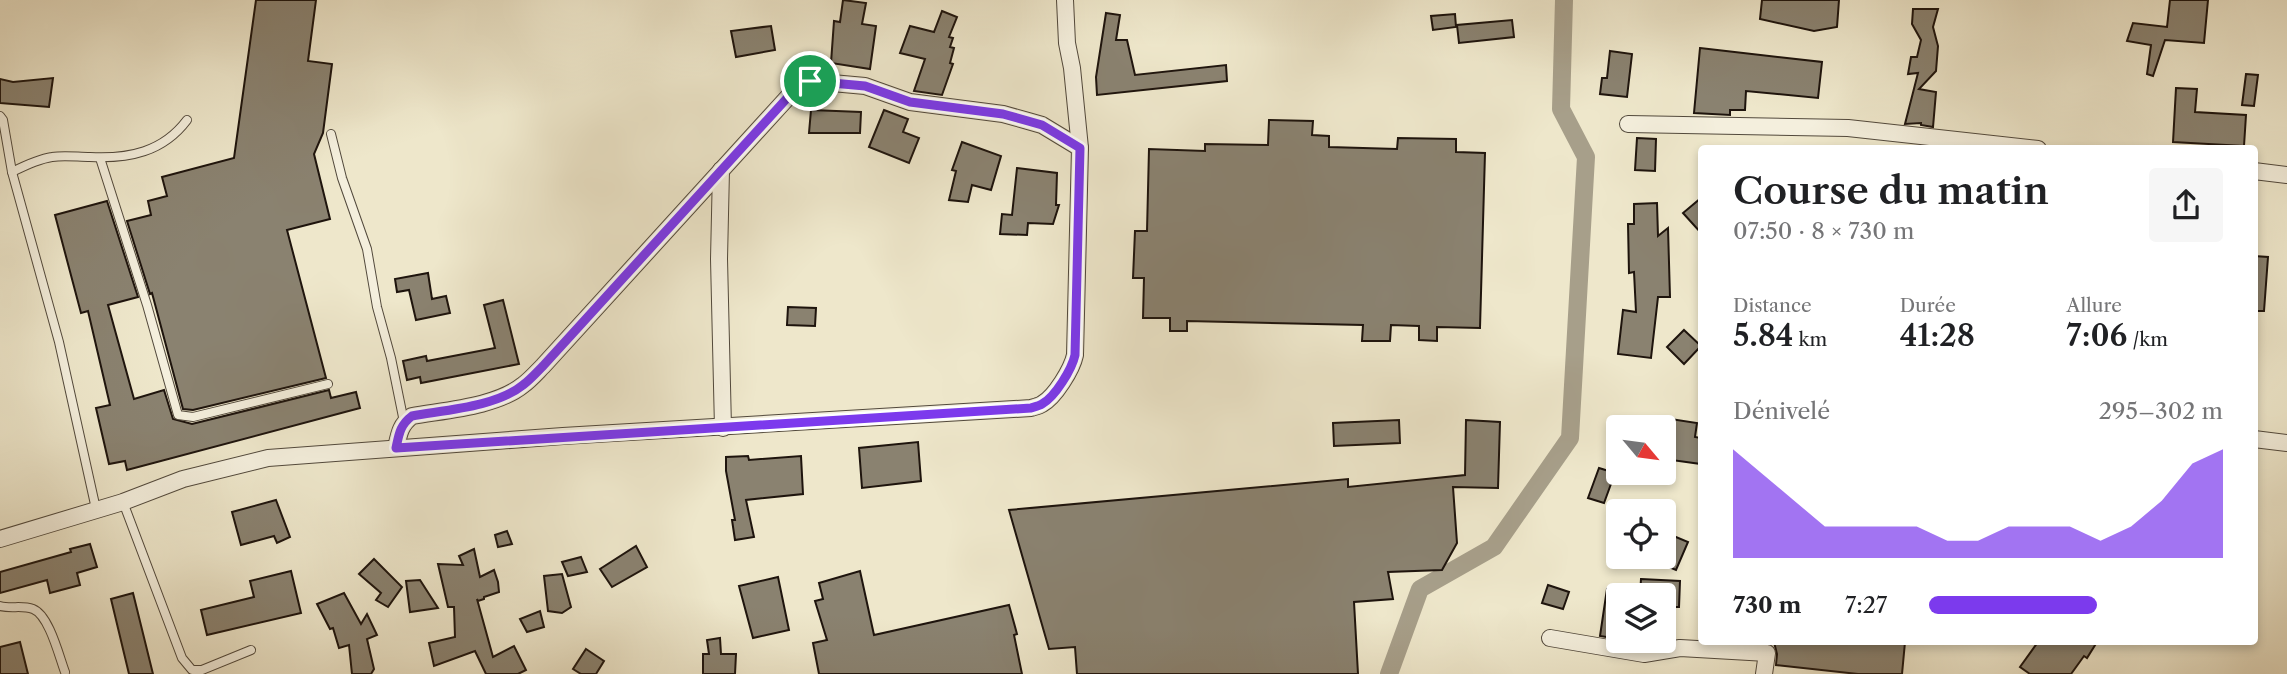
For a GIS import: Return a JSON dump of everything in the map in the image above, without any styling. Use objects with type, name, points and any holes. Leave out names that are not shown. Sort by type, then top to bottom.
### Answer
[{"type":"street","points":[[0,539],[123,502],[183,479],[268,458],[1031,408],[1044,404],[1073,365],[1075,355],[1080,148],[1072,68],[1066,43],[1065,0]]},
{"type":"street","points":[[396,448],[404,422],[412,416],[502,397],[522,387],[800,85],[810,81],[865,86],[910,102],[1003,114],[1042,125],[1080,148]]},
{"type":"street","points":[[1628,124],[1848,128],[2002,145]]},
{"type":"street","points":[[721,170],[719,259],[723,428]]},
{"type":"street","points":[[2258,171],[2287,175]]},
{"type":"street","points":[[2258,439],[2287,443]]},
{"type":"street","points":[[1550,638],[1644,654],[1679,648],[1767,653],[1764,674]]},
{"type":"lane","points":[[0,116],[12,172],[59,342],[96,509]]},
{"type":"lane","points":[[12,172],[53,156],[100,158],[146,152],[163,144],[178,132],[187,120]]},
{"type":"lane","points":[[331,134],[342,178],[367,249],[377,307],[404,422]]},
{"type":"lane","points":[[100,158],[147,305],[178,415],[193,417],[328,384]]},
{"type":"lane","points":[[123,502],[181,658],[191,670],[202,670],[251,650]]},
{"type":"lane","points":[[0,607],[23,606],[36,610],[45,619],[65,672]]},
{"type":"building","points":[[256,0],[316,0],[308,61],[332,64],[323,133],[314,154],[330,219],[287,230],[326,378],[193,410],[183,409],[152,293],[150,294],[127,221],[151,215],[148,201],[167,196],[162,177],[234,158]]},
{"type":"building","points":[[843,0],[866,3],[862,24],[876,26],[870,69],[831,63],[834,21],[840,22]]},
{"type":"building","points":[[1762,0],[1839,0],[1837,27],[1814,31],[1760,19]]},
{"type":"building","points":[[2170,0],[2208,0],[2204,43],[2165,40],[2153,76],[2147,74],[2151,45],[2127,41],[2133,23],[2167,27]]},
{"type":"building","points":[[1913,9],[1938,9],[1933,27],[1938,46],[1936,71],[1919,89],[1936,92],[1933,127],[1921,123],[1905,124],[1918,73],[1908,74],[1911,57],[1917,57],[1921,40],[1912,24]]},
{"type":"building","points":[[942,11],[957,17],[949,37],[953,38],[950,47],[954,48],[950,63],[953,64],[942,95],[914,91],[925,59],[900,53],[910,26],[934,32]]},
{"type":"building","points":[[1106,13],[1120,15],[1116,40],[1127,40],[1135,75],[1226,65],[1227,81],[1097,95],[1096,77]]},
{"type":"building","points":[[1455,14],[1456,27],[1433,30],[1431,16]]},
{"type":"building","points":[[1512,20],[1514,37],[1459,43],[1457,25]]},
{"type":"building","points":[[771,26],[775,50],[736,57],[731,31]]},
{"type":"building","points":[[1700,48],[1822,62],[1818,98],[1746,91],[1745,110],[1730,110],[1730,115],[1694,113]]},
{"type":"building","points":[[1610,51],[1632,54],[1627,97],[1600,94],[1602,78],[1607,78]]},
{"type":"building","points":[[2246,74],[2258,75],[2254,106],[2242,105]]},
{"type":"building","points":[[53,78],[49,107],[0,103],[0,79],[13,82]]},
{"type":"building","points":[[2176,88],[2197,89],[2195,112],[2246,115],[2244,145],[2173,142]]},
{"type":"building","points":[[811,110],[861,112],[860,133],[809,133]]},
{"type":"building","points":[[884,110],[908,119],[903,132],[919,138],[909,163],[869,147]]},
{"type":"building","points":[[1269,120],[1313,121],[1312,135],[1329,136],[1329,147],[1397,149],[1398,138],[1456,139],[1456,152],[1485,153],[1480,328],[1437,327],[1437,341],[1419,340],[1419,326],[1391,325],[1390,341],[1362,341],[1363,325],[1187,321],[1187,331],[1170,331],[1170,318],[1143,318],[1144,278],[1133,278],[1135,231],[1147,231],[1149,149],[1205,151],[1205,144],[1268,145]]},
{"type":"building","points":[[1637,138],[1656,139],[1655,171],[1635,170]]},
{"type":"building","points":[[962,142],[1001,156],[991,190],[972,185],[968,202],[949,200],[956,171],[952,170]]},
{"type":"building","points":[[1017,168],[1057,173],[1056,205],[1059,205],[1053,224],[1028,223],[1027,235],[1000,234],[1002,214],[1012,215]]},
{"type":"building","points":[[1698,200],[1698,230],[1683,213]]},
{"type":"building","points":[[107,201],[138,297],[108,305],[134,399],[164,390],[173,419],[192,424],[329,390],[331,398],[356,392],[360,408],[127,470],[125,461],[109,464],[96,408],[110,405],[88,311],[81,313],[55,215]]},
{"type":"building","points":[[1657,203],[1658,236],[1668,228],[1670,297],[1658,297],[1651,358],[1618,354],[1623,310],[1636,312],[1634,272],[1629,273],[1628,224],[1634,224],[1634,204]]},
{"type":"building","points":[[2258,256],[2268,257],[2264,311],[2258,311]]},
{"type":"building","points":[[428,273],[432,299],[446,296],[450,313],[416,320],[409,290],[397,292],[395,279]]},
{"type":"building","points":[[503,300],[519,364],[421,383],[420,377],[407,380],[403,361],[426,356],[427,361],[495,348],[484,305]]},
{"type":"building","points":[[788,307],[816,308],[815,326],[787,325]]},
{"type":"building","points":[[1684,330],[1698,343],[1698,349],[1684,364],[1667,347]]},
{"type":"building","points":[[1399,420],[1400,443],[1334,446],[1333,423]]},
{"type":"building","points":[[1466,420],[1500,422],[1498,488],[1453,487],[1457,543],[1442,570],[1388,572],[1393,599],[1354,602],[1358,674],[1077,674],[1075,647],[1049,649],[1009,510],[1348,479],[1348,487],[1465,475]]},
{"type":"building","points":[[1676,420],[1697,423],[1695,437],[1698,438],[1698,464],[1676,461]]},
{"type":"building","points":[[918,442],[921,481],[862,488],[859,448]]},
{"type":"building","points":[[748,456],[749,460],[801,456],[803,494],[746,500],[754,537],[735,540],[732,520],[735,520],[726,457]]},
{"type":"building","points":[[1599,468],[1606,470],[1606,485],[1611,485],[1604,503],[1588,498]]},
{"type":"building","points":[[276,500],[290,537],[277,543],[274,536],[241,545],[232,512]]},
{"type":"building","points":[[507,531],[512,544],[498,547],[495,535]]},
{"type":"building","points":[[1676,537],[1688,542],[1676,570],[1674,569],[1676,569]]},
{"type":"building","points":[[90,544],[97,567],[77,573],[80,585],[50,593],[47,580],[0,593],[0,572]]},
{"type":"building","points":[[636,546],[647,567],[612,587],[600,569]]},
{"type":"building","points":[[474,549],[480,577],[494,570],[498,582],[499,592],[478,601],[477,599],[493,657],[514,646],[526,670],[518,674],[486,674],[475,651],[434,666],[429,643],[455,637],[454,607],[448,607],[438,564],[463,565],[459,556]]},
{"type":"building","points":[[581,557],[587,572],[568,576],[562,562]]},
{"type":"building","points":[[374,559],[402,587],[388,607],[376,600],[381,593],[359,574]]},
{"type":"building","points":[[291,571],[301,613],[207,635],[201,610],[254,597],[250,581]]},
{"type":"building","points":[[860,571],[874,635],[1009,605],[1017,634],[1014,635],[1022,674],[819,674],[813,643],[827,640],[815,601],[823,599],[819,583]]},
{"type":"building","points":[[562,574],[571,607],[562,613],[548,611],[544,576]]},
{"type":"building","points":[[778,577],[789,630],[753,638],[739,586]]},
{"type":"building","points":[[1641,579],[1680,581],[1679,607],[1676,607],[1676,583],[1641,583]]},
{"type":"building","points":[[420,580],[438,608],[410,612],[406,581]]},
{"type":"building","points":[[1548,585],[1569,592],[1563,609],[1542,603]]},
{"type":"building","points":[[133,593],[153,674],[129,674],[111,599]]},
{"type":"building","points":[[344,593],[361,624],[367,614],[377,635],[367,639],[374,669],[371,674],[352,674],[349,645],[339,648],[333,628],[330,629],[317,604]]},
{"type":"building","points":[[1606,596],[1606,637],[1600,636]]},
{"type":"building","points":[[540,611],[544,627],[527,632],[520,619]]},
{"type":"building","points":[[720,638],[721,654],[736,654],[735,674],[703,674],[703,654],[709,654],[707,640]]},
{"type":"building","points":[[20,642],[28,674],[0,674],[0,647]]},
{"type":"building","points":[[1775,645],[1905,645],[1902,674],[1858,674],[1776,665]]},
{"type":"building","points":[[2036,645],[2095,645],[2071,674],[2030,674],[2020,667]]},
{"type":"building","points":[[586,649],[604,661],[596,674],[581,674],[573,669]]},
{"type":"waterway","points":[[1389,674],[1420,589],[1494,547],[1570,438],[1586,157],[1561,109],[1564,0]]},
{"type":"route","points":[[810,81],[865,86],[910,102],[1003,114],[1042,125],[1080,148],[1075,355],[1073,365],[1044,404],[1031,408],[396,448],[404,422],[412,416],[480,403],[502,397],[522,387],[789,96],[800,85],[810,81]]}]
